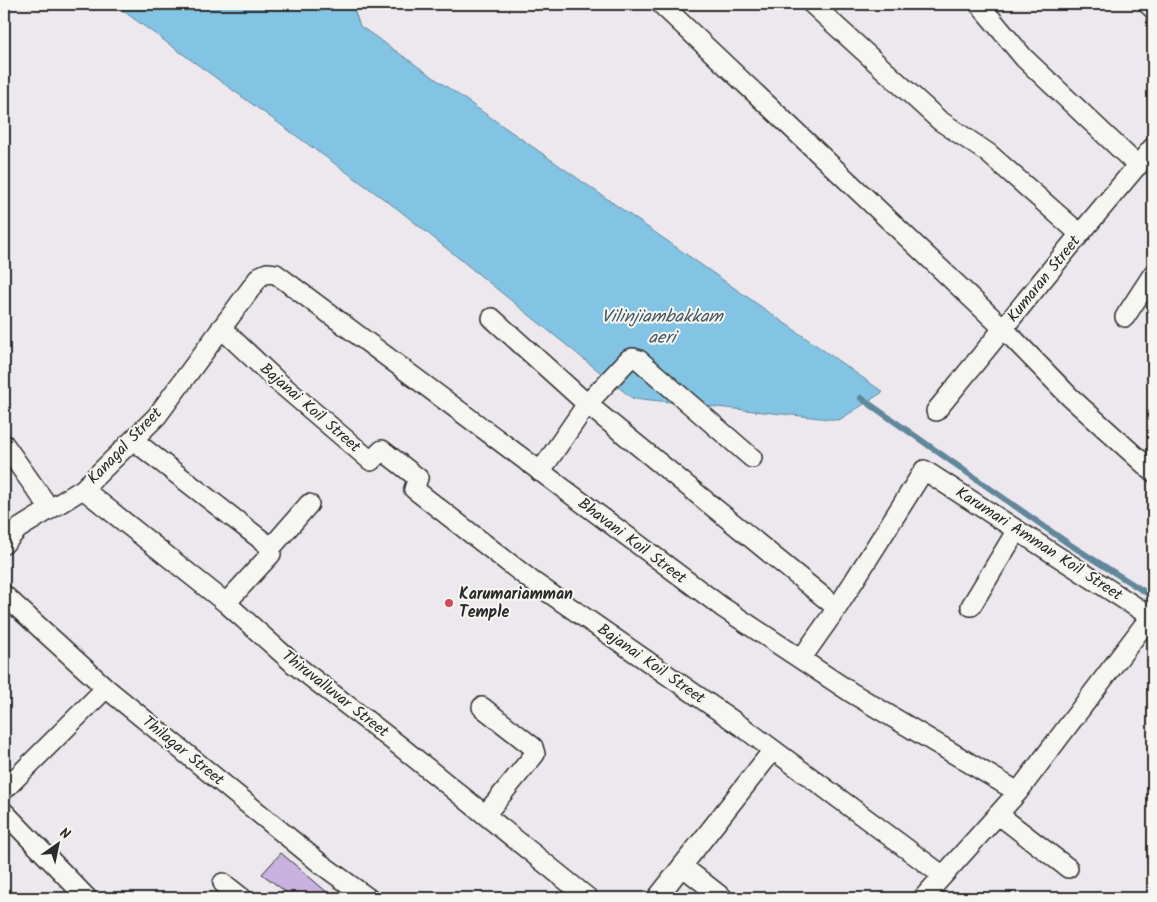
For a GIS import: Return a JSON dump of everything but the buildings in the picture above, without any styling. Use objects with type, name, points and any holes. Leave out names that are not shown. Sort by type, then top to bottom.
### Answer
[{"type":"street","points":[[661,4],[800,134],[1004,330],[1070,397],[1153,472]]},
{"type":"street","points":[[812,4],[939,120],[988,153],[1080,234]]},
{"type":"street","points":[[979,4],[1024,58],[1138,166]]},
{"type":"street","points":[[1148,4],[1153,9]]},
{"type":"street","name":"Kumaran Street","points":[[936,411],[1153,147]]},
{"type":"street","name":"Bhavani Koil Street","points":[[260,276],[267,273],[276,274],[722,607],[852,693],[1018,792]]},
{"type":"street","points":[[1125,317],[1153,274]]},
{"type":"street","name":"Kanagal Street","points":[[4,544],[18,529],[83,489],[158,416],[260,276]]},
{"type":"street","points":[[492,318],[588,404],[837,608],[801,659]]},
{"type":"street","name":"Bajanai Koil Street","points":[[221,328],[275,379],[371,461],[382,450],[418,478],[414,489],[532,581],[773,750],[942,875]]},
{"type":"street","points":[[540,472],[588,404],[629,359],[633,358],[639,360],[752,458]]},
{"type":"street","points":[[133,440],[268,545],[270,549]]},
{"type":"street","points":[[4,444],[50,509]]},
{"type":"street","name":"Karumari Amman Koil Street","points":[[837,608],[924,470],[1152,616]]},
{"type":"street","name":"Thiruvalluvar Street","points":[[83,489],[226,603],[294,664],[401,747],[588,898]]},
{"type":"street","points":[[226,603],[270,554],[270,549],[309,504]]},
{"type":"street","points":[[971,606],[1016,530]]},
{"type":"street","name":"Thilagar Street","points":[[4,595],[106,688],[321,864],[368,898]]},
{"type":"street","points":[[923,898],[942,875],[1000,815],[1152,616]]},
{"type":"street","points":[[4,790],[106,688]]},
{"type":"street","points":[[482,707],[535,751],[535,754],[485,815]]},
{"type":"street","points":[[657,898],[773,750]]},
{"type":"street","points":[[4,812],[87,898]]},
{"type":"street","points":[[1000,815],[1068,868]]},
{"type":"street","points":[[682,866],[723,898]]},
{"type":"street","points":[[223,883],[242,898]]},
{"type":"water","name":"Vilinjiambakkam aeri","points":[[111,4],[352,4],[360,26],[883,392],[839,420],[632,398],[399,210]]},
{"type":"waterway","points":[[861,398],[1069,544],[1153,597]]},
{"type":"place","name":"Karumariamman Temple","points":[[449,603]]}]
